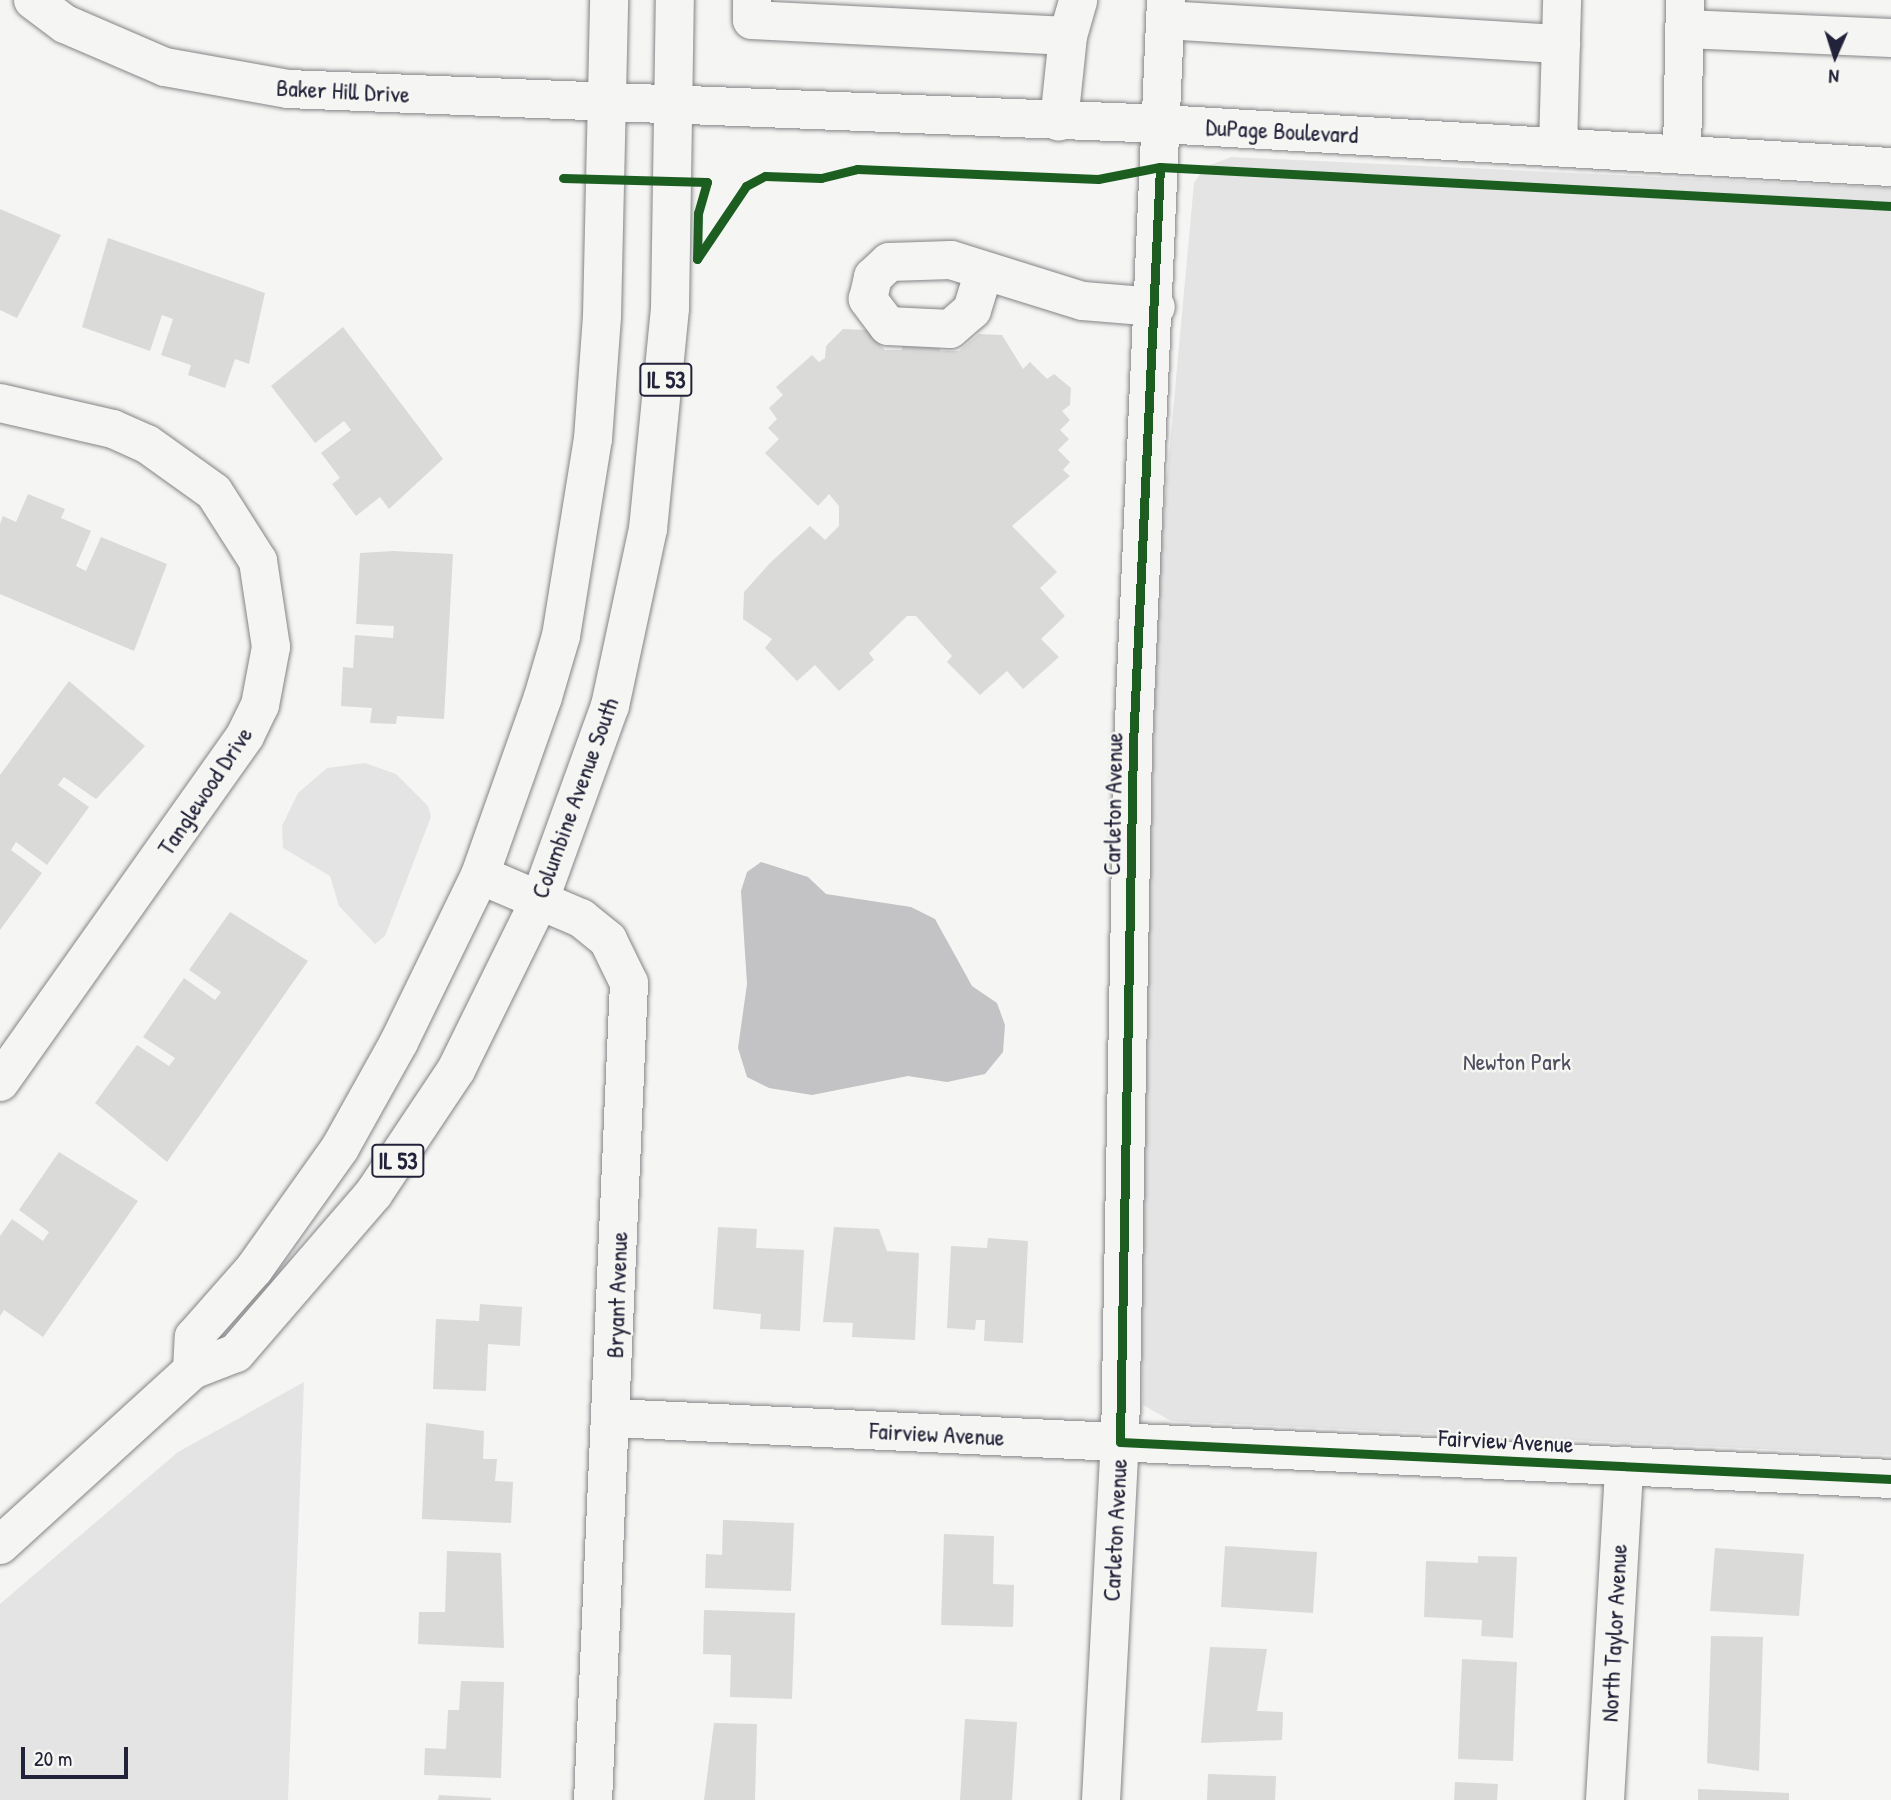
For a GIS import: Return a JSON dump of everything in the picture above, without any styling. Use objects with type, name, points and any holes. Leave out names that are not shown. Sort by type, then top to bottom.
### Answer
[{"type":"street","name":"Baker Hill Drive","points":[[33,0],[65,24],[124,52],[242,85],[673,105]]},
{"type":"street","points":[[192,1370],[194,1337],[254,1269],[340,1148],[433,976],[480,875],[561,636],[584,508],[603,316],[609,0]]},
{"type":"street","name":"IL 53","points":[[673,105],[675,0]]},
{"type":"street","points":[[1558,147],[1562,0]]},
{"type":"street","points":[[752,10],[1073,18],[1059,122]]},
{"type":"street","points":[[1166,10],[1561,44]]},
{"type":"street","name":"Carleton Avenue","points":[[1101,1800],[1120,1442],[1133,744],[1156,307],[1166,10]]},
{"type":"street","points":[[1682,154],[1685,15],[1891,38]]},
{"type":"street","name":"DuPage Boulevard","points":[[673,105],[1162,124],[1891,167]]},
{"type":"street","name":"Columbine Avenue South","points":[[0,1545],[192,1370],[236,1353],[374,1193],[456,1070],[540,899],[610,706],[649,528],[668,344],[673,105]]},
{"type":"street","points":[[984,271],[1083,301],[1156,307]]},
{"type":"street","name":"Tanglewood Drive","points":[[0,403],[113,429],[147,444],[214,492],[258,561],[271,647],[260,705],[245,736],[0,1082]]},
{"type":"street","name":"Bryant Avenue","points":[[480,875],[540,899],[608,940],[629,983],[612,1418],[593,1800]]},
{"type":"street","name":"Fairview Avenue","points":[[612,1418],[1891,1479]]},
{"type":"street","name":"North Taylor Avenue","points":[[1605,1800],[1623,1466]]},
{"type":"green space","name":"Newton Park","points":[[1231,157],[1891,188],[1891,1455],[1171,1421],[1143,1405],[1139,1207],[1159,564],[1194,183],[1205,167]]},
{"type":"green space","points":[[365,763],[396,774],[428,806],[431,817],[385,936],[375,944],[339,906],[330,876],[283,848],[282,826],[298,793],[327,768]]},
{"type":"green space","points":[[304,1382],[288,1800],[0,1800],[0,1604],[178,1452]]},
{"type":"shaded area","points":[[761,862],[808,877],[826,894],[911,907],[935,919],[972,986],[997,1003],[1005,1025],[1003,1052],[985,1074],[947,1082],[908,1076],[812,1095],[769,1088],[747,1077],[738,1048],[747,984],[741,891],[747,872]]},
{"type":"building","points":[[0,209],[61,235],[17,318],[0,310]]},
{"type":"building","points":[[108,238],[265,293],[249,364],[235,359],[225,388],[188,375],[191,365],[161,355],[173,319],[162,315],[150,351],[82,327]]},
{"type":"building","points":[[343,327],[443,459],[389,509],[380,497],[356,516],[332,484],[340,478],[321,453],[351,430],[344,421],[315,443],[271,386]]},
{"type":"building","points":[[843,329],[867,330],[885,350],[902,350],[902,331],[940,333],[940,351],[959,351],[979,334],[1002,335],[1023,369],[1030,362],[1047,379],[1054,374],[1071,388],[1070,405],[1062,411],[1070,420],[1060,430],[1069,439],[1058,450],[1070,462],[1063,470],[1070,476],[1012,526],[1057,572],[1040,588],[1065,616],[1041,639],[1059,657],[1023,689],[1007,671],[980,695],[947,662],[952,656],[916,616],[907,616],[869,653],[874,660],[839,691],[815,665],[797,681],[765,648],[772,639],[743,619],[744,592],[770,563],[810,526],[825,540],[839,526],[839,506],[829,494],[818,506],[765,453],[779,439],[768,428],[777,419],[769,408],[783,395],[776,387],[812,355],[819,362],[825,358],[826,346]]},
{"type":"building","points":[[28,494],[65,509],[61,518],[91,531],[76,566],[86,571],[101,537],[167,564],[134,651],[0,594],[0,524],[3,516],[16,522]]},
{"type":"building","points":[[393,551],[453,554],[444,719],[397,716],[396,724],[370,723],[372,708],[341,706],[343,667],[353,668],[355,635],[393,638],[394,626],[356,624],[360,553]]},
{"type":"building","points":[[69,681],[145,746],[96,799],[64,777],[58,785],[89,807],[47,865],[16,842],[11,850],[42,873],[0,930],[0,775]]},
{"type":"building","points":[[230,912],[308,961],[167,1162],[95,1103],[137,1045],[169,1066],[175,1058],[143,1037],[184,978],[215,1000],[221,992],[189,970]]},
{"type":"building","points":[[59,1152],[138,1201],[43,1337],[4,1310],[0,1316],[0,1236],[12,1219],[43,1241],[49,1232],[19,1210]]},
{"type":"building","points":[[718,1227],[757,1229],[756,1248],[804,1250],[800,1331],[760,1329],[761,1314],[713,1309]]},
{"type":"building","points":[[834,1227],[879,1229],[887,1251],[919,1253],[915,1340],[852,1337],[853,1323],[823,1322]]},
{"type":"building","points":[[988,1238],[1028,1241],[1023,1343],[984,1341],[985,1320],[976,1320],[975,1330],[947,1328],[951,1246],[987,1248]]},
{"type":"building","points":[[480,1304],[522,1307],[520,1346],[488,1344],[486,1391],[433,1389],[436,1319],[479,1321]]},
{"type":"building","points":[[426,1423],[484,1431],[483,1459],[497,1459],[495,1481],[513,1482],[511,1523],[422,1519]]},
{"type":"building","points":[[723,1520],[794,1523],[791,1591],[705,1588],[706,1554],[722,1555]]},
{"type":"building","points":[[944,1534],[994,1536],[993,1584],[1014,1585],[1013,1627],[941,1625]]},
{"type":"building","points":[[1225,1546],[1317,1552],[1313,1613],[1221,1607]]},
{"type":"building","points":[[1715,1548],[1804,1554],[1799,1616],[1710,1611]]},
{"type":"building","points":[[447,1551],[501,1553],[504,1648],[418,1644],[419,1612],[445,1612]]},
{"type":"building","points":[[1478,1556],[1517,1557],[1513,1638],[1481,1636],[1482,1620],[1424,1617],[1426,1561],[1478,1563]]},
{"type":"building","points":[[704,1610],[795,1613],[792,1699],[730,1697],[731,1655],[703,1654]]},
{"type":"building","points":[[1711,1636],[1763,1637],[1759,1771],[1707,1763]]},
{"type":"building","points":[[1210,1647],[1267,1649],[1257,1711],[1283,1712],[1282,1740],[1201,1743]]},
{"type":"building","points":[[1462,1659],[1517,1662],[1513,1761],[1458,1759]]},
{"type":"building","points":[[461,1681],[504,1682],[501,1778],[424,1775],[425,1748],[446,1749],[448,1710],[459,1710]]},
{"type":"building","points":[[965,1719],[1017,1722],[1012,1800],[960,1800]]},
{"type":"building","points":[[714,1723],[757,1724],[755,1800],[704,1800]]},
{"type":"building","points":[[1208,1774],[1276,1776],[1275,1800],[1207,1800]]},
{"type":"building","points":[[1455,1782],[1498,1784],[1497,1800],[1454,1800]]},
{"type":"building","points":[[1698,1789],[1789,1793],[1789,1800],[1698,1800]]},
{"type":"building","points":[[439,1795],[491,1798],[491,1800],[438,1800]]},
{"type":"cycle path","points":[[1160,167],[1133,744],[1120,1442],[1891,1479]]},
{"type":"cycle path","points":[[563,178],[707,182],[698,213],[697,259],[746,186],[765,176],[821,178],[857,169],[1098,179],[1160,167],[1891,206]]}]
